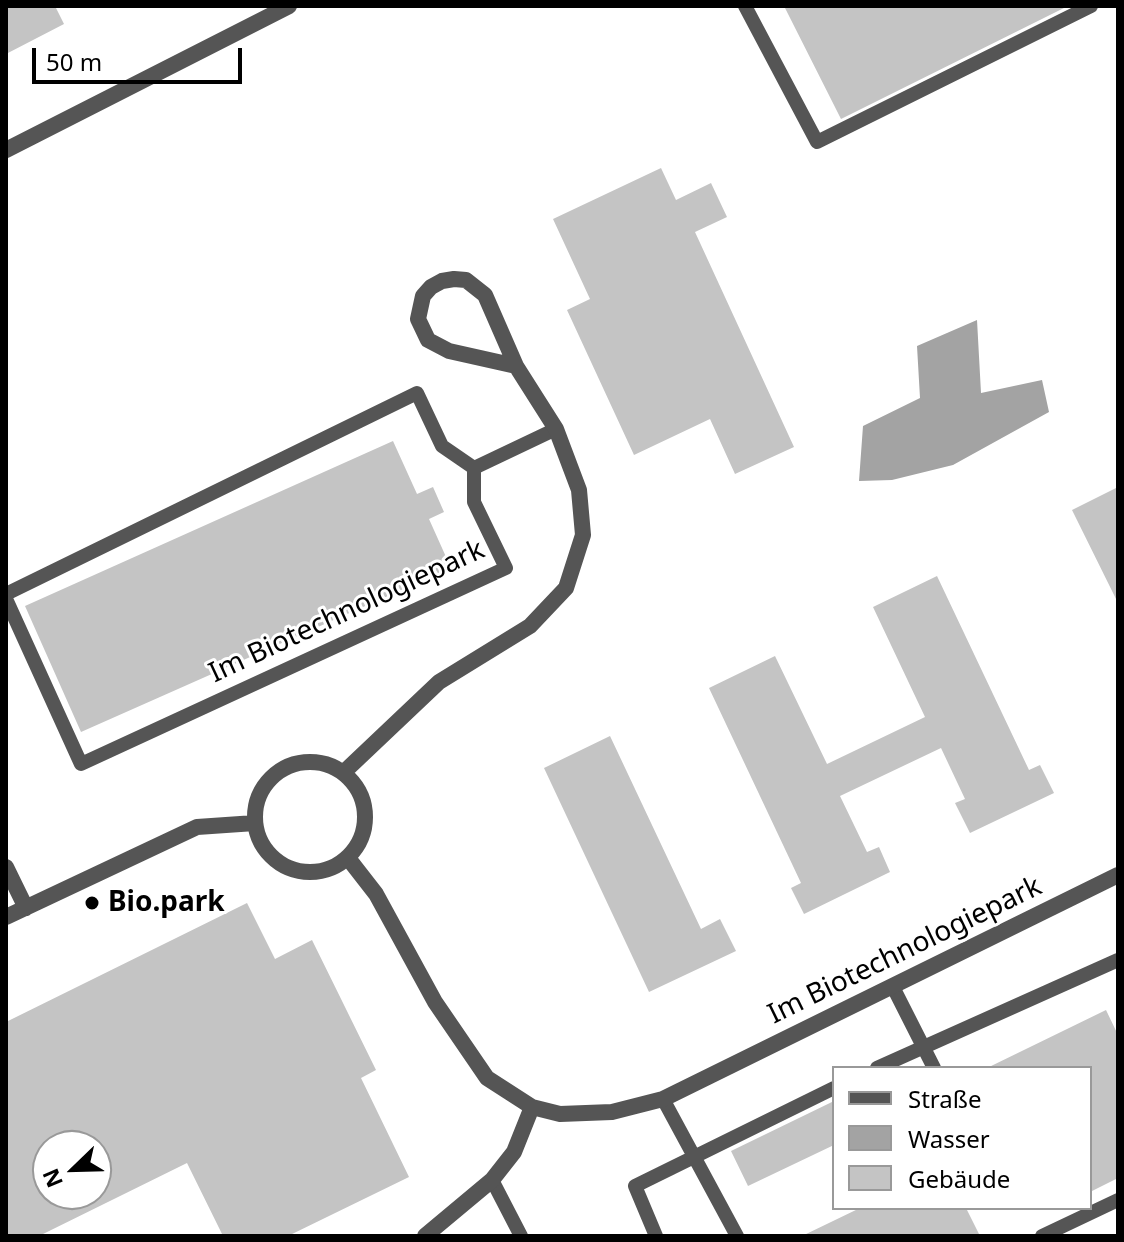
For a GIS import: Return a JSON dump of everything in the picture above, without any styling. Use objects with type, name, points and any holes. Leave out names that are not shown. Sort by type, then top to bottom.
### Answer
[{"type":"street","points":[[6,150],[289,6]]},
{"type":"street","points":[[343,773],[439,682],[530,626],[566,588],[583,535],[579,490],[556,429],[516,366],[485,295],[477,286],[466,280],[442,281],[423,296],[418,319],[428,340],[449,351],[516,366]]},
{"type":"street","points":[[309,761],[327,764],[343,773],[358,791],[365,814],[361,838],[348,858],[333,868],[316,873],[299,872],[282,866],[269,855],[259,840],[255,805],[262,788],[283,769],[309,761]]},
{"type":"street","points":[[6,917],[197,827],[255,823]]},
{"type":"street","name":"Im Biotechnologiepark","points":[[348,858],[376,894],[435,1002],[487,1078],[532,1107],[560,1114],[612,1112],[663,1099],[1118,875]]},
{"type":"street","points":[[6,867],[26,908]]},
{"type":"street","points":[[425,1236],[492,1180],[514,1152],[532,1107]]},
{"type":"lane","points":[[745,6],[817,142],[1091,6]]},
{"type":"lane","name":"Im Biotechnologiepark","points":[[417,393],[442,446],[474,468],[474,502],[506,568],[81,764],[6,596],[417,393]]},
{"type":"lane","points":[[474,468],[556,429]]},
{"type":"lane","points":[[881,1066],[1118,960]]},
{"type":"lane","points":[[893,987],[933,1066]]},
{"type":"lane","points":[[656,1236],[635,1186],[832,1089]]},
{"type":"lane","points":[[663,1099],[737,1236]]},
{"type":"lane","points":[[492,1180],[521,1236]]},
{"type":"lane","points":[[1042,1236],[1118,1200]]},
{"type":"water","points":[[977,320],[981,393],[1042,380],[1049,412],[953,465],[892,480],[859,481],[863,426],[920,398],[917,346]]},
{"type":"building","points":[[6,6],[55,6],[64,24],[6,54]]},
{"type":"building","points":[[784,6],[1068,6],[841,119]]},
{"type":"building","points":[[661,168],[676,200],[711,183],[727,217],[695,232],[794,447],[735,474],[710,419],[634,455],[567,310],[590,299],[553,219]]},
{"type":"building","points":[[393,441],[417,494],[433,487],[444,512],[429,519],[451,568],[81,732],[25,606]]},
{"type":"building","points":[[1118,487],[1118,603],[1072,510]]},
{"type":"building","points":[[937,576],[1029,770],[1040,765],[1054,793],[970,833],[955,803],[965,799],[941,748],[840,796],[867,852],[879,847],[890,872],[804,914],[791,888],[801,883],[709,688],[775,656],[827,764],[925,717],[873,607]]},
{"type":"building","points":[[610,736],[701,929],[720,919],[736,951],[649,992],[544,768]]},
{"type":"building","points":[[247,903],[275,959],[312,940],[376,1070],[361,1078],[409,1177],[288,1236],[223,1236],[187,1163],[112,1200],[112,1130],[32,1130],[32,1210],[92,1210],[39,1236],[6,1236],[6,1022]]},
{"type":"building","points":[[1106,1010],[1118,1035],[1118,1178],[1092,1191],[1092,1066],[991,1066]]},
{"type":"building","points":[[832,1102],[832,1146],[748,1186],[731,1151]]},
{"type":"building","points":[[856,1210],[967,1210],[980,1236],[802,1236]]},
{"type":"place","name":"Bio.park","points":[[92,903]]}]
